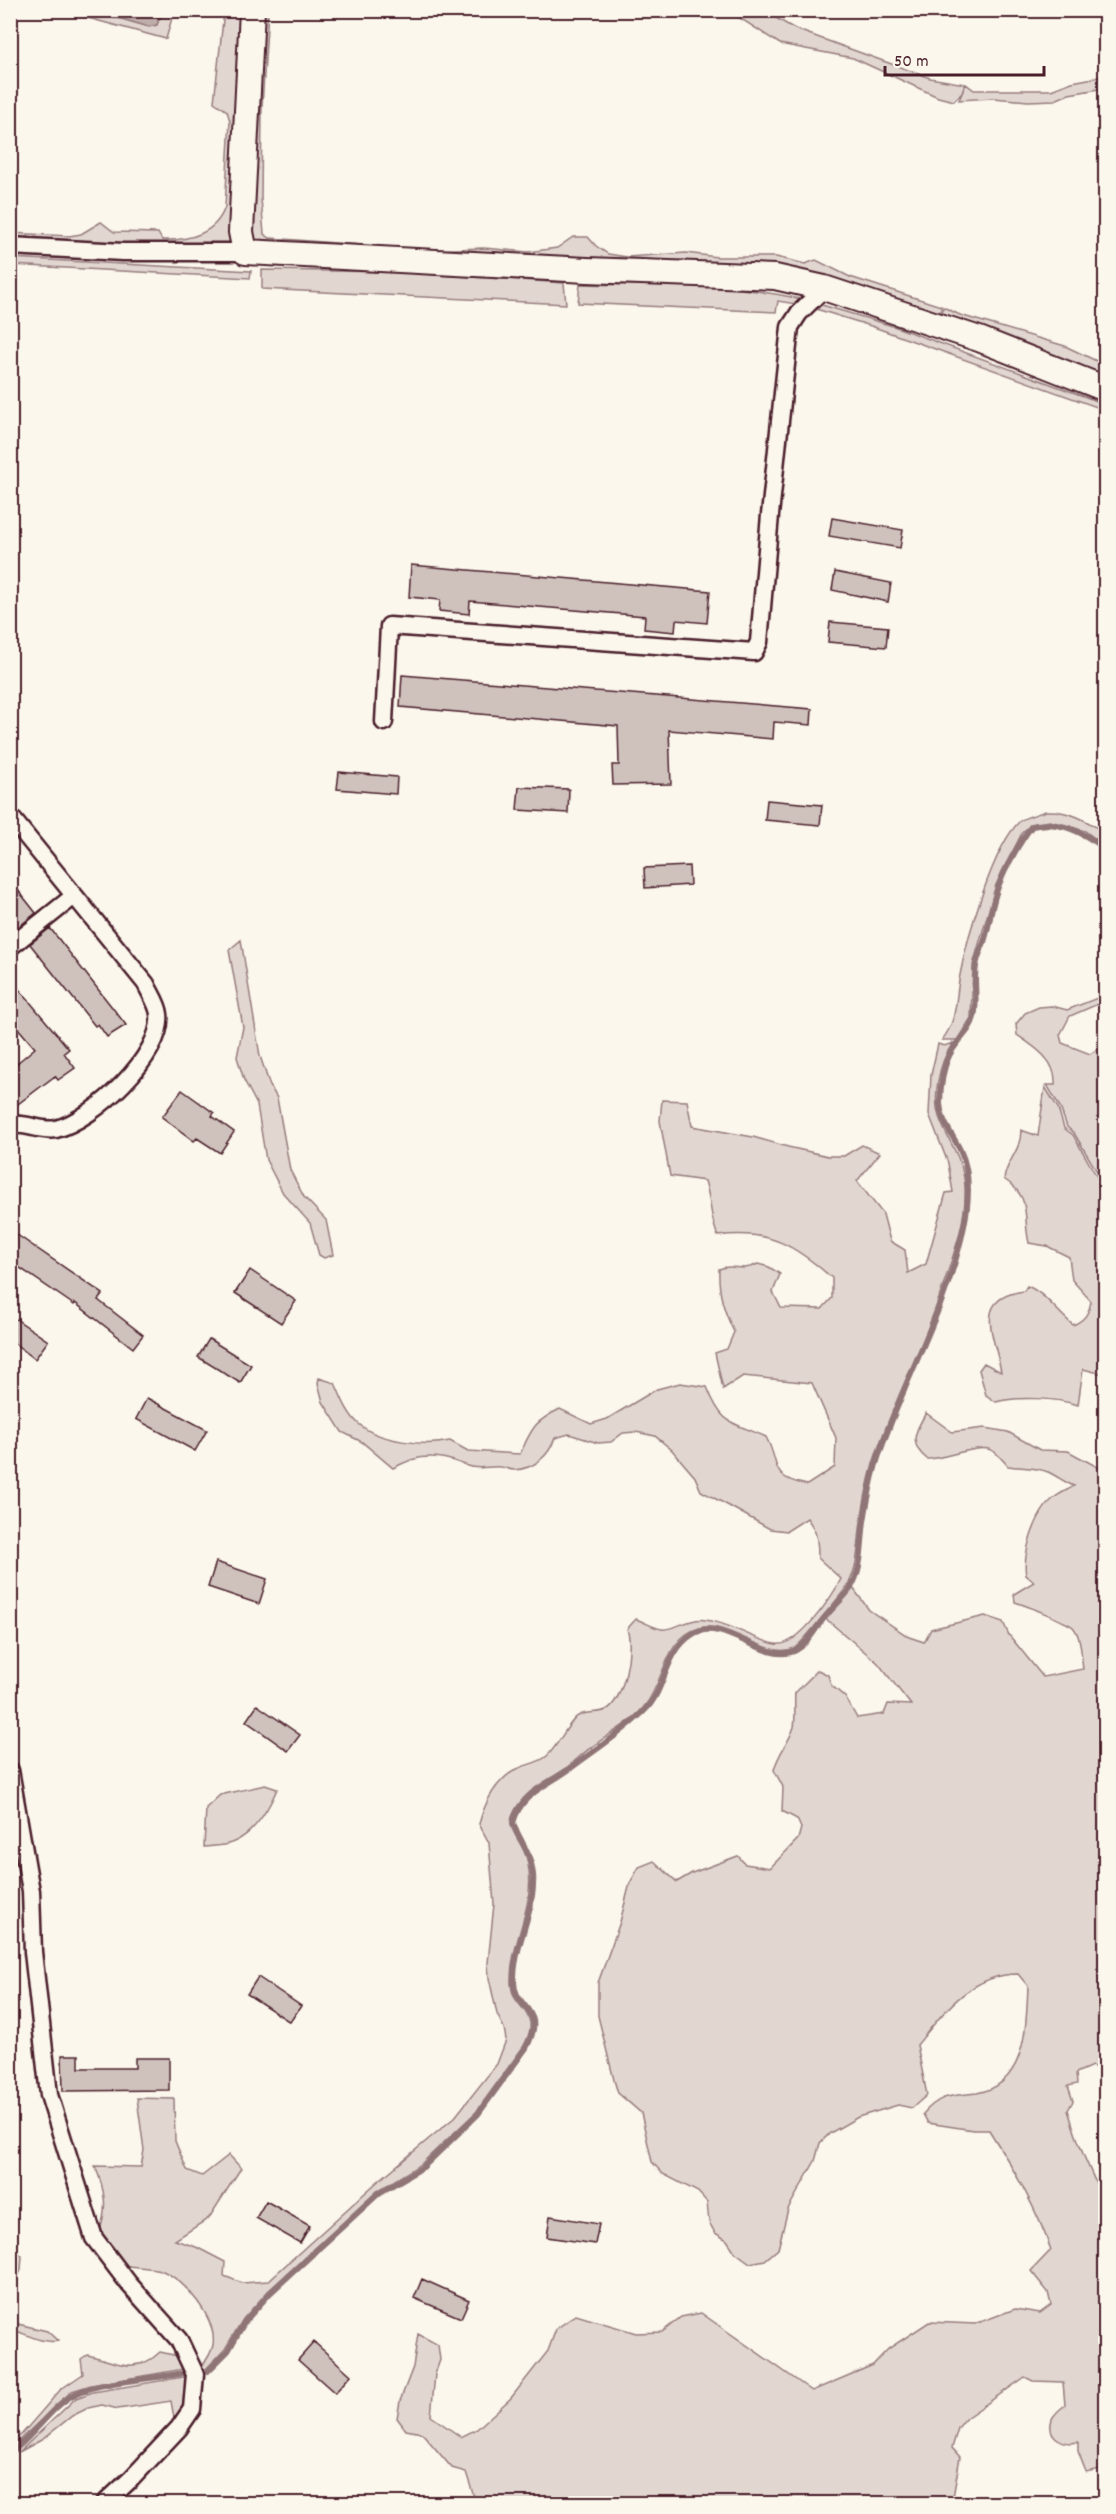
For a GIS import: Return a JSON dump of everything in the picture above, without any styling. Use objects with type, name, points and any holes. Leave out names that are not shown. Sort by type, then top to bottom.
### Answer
[{"type":"street","points":[[245,252],[242,221],[252,10]]},
{"type":"street","points":[[10,246],[123,252],[245,252],[587,270],[775,277],[824,288],[979,339],[1106,389]]},
{"type":"street","points":[[384,722],[389,626],[754,652],[759,642],[790,327],[824,288]]},
{"type":"street","points":[[10,816],[146,984],[159,1012],[158,1029],[133,1074],[116,1091],[86,1114],[53,1130],[10,1125]]},
{"type":"street","points":[[10,946],[74,896]]},
{"type":"street","points":[[10,1770],[31,1891],[33,1952],[49,2095],[94,2238],[129,2284],[179,2340],[195,2374],[192,2409],[179,2427],[132,2478],[104,2504]]},
{"type":"shaded area","points":[[162,10],[157,25],[149,27],[93,11]]},
{"type":"shaded area","points":[[62,11],[161,18],[162,11],[174,11],[166,39]]},
{"type":"shaded area","points":[[224,11],[248,11],[233,242],[228,246],[11,242],[10,233],[69,236],[81,234],[101,222],[114,232],[158,233],[162,240],[172,240],[200,234],[215,224],[225,207],[230,121],[227,111],[214,102]]},
{"type":"shaded area","points":[[257,11],[268,11],[262,107],[261,198],[264,234],[270,238],[428,250],[484,248],[528,252],[557,248],[573,237],[588,237],[608,254],[627,257],[686,253],[717,257],[776,257],[805,264],[816,260],[850,277],[941,306],[941,320],[858,294],[252,241]]},
{"type":"shaded area","points":[[729,11],[764,11],[795,29],[930,78],[965,84],[962,93],[954,101],[938,97],[853,58],[780,44]]},
{"type":"shaded area","points":[[1105,76],[1105,88],[1069,94],[1055,100],[1028,101],[993,98],[959,100],[966,84],[974,90],[1051,90],[1072,82]]},
{"type":"shaded area","points":[[11,258],[251,271],[250,278],[11,265]]},
{"type":"shaded area","points":[[262,270],[397,272],[564,283],[566,304],[262,289]]},
{"type":"shaded area","points":[[580,284],[718,287],[800,299],[796,304],[778,301],[776,312],[578,303]]},
{"type":"shaded area","points":[[822,305],[896,327],[1105,404],[1105,410],[871,326],[816,309]]},
{"type":"shaded area","points":[[943,307],[960,315],[1065,346],[1105,365],[1105,380],[942,320]]},
{"type":"shaded area","points":[[1046,811],[1070,814],[1091,824],[1105,833],[1105,846],[1085,831],[1050,821],[1031,824],[1022,833],[996,885],[973,965],[971,1018],[957,1040],[942,1040],[951,1025],[960,975],[982,894],[1000,850],[1020,821]]},
{"type":"shaded area","points":[[241,940],[260,1056],[270,1086],[277,1098],[290,1170],[304,1197],[326,1220],[333,1255],[324,1258],[319,1255],[310,1223],[283,1193],[266,1160],[257,1105],[244,1080],[237,1057],[243,1027],[229,950]]},
{"type":"shaded area","points":[[1105,995],[1105,1001],[1070,1016],[1060,1035],[1062,1043],[1090,1054],[1105,1044],[1105,1185],[1074,1133],[1067,1127],[1060,1107],[1047,1085],[1055,1085],[1055,1076],[1049,1062],[1017,1035],[1016,1024],[1025,1013],[1039,1007],[1052,1006],[1067,1010]]},
{"type":"shaded area","points":[[953,1043],[940,1070],[937,1103],[941,1122],[956,1153],[964,1177],[965,1201],[961,1230],[931,1319],[873,1464],[862,1514],[856,1560],[849,1583],[796,1647],[774,1650],[722,1629],[710,1627],[699,1628],[688,1633],[672,1650],[652,1695],[641,1710],[524,1797],[514,1812],[511,1822],[527,1859],[530,1885],[511,1970],[513,1993],[529,2018],[529,2035],[523,2047],[476,2112],[421,2164],[377,2191],[268,2291],[243,2319],[225,2349],[206,2369],[207,2371],[197,2373],[209,2357],[213,2335],[210,2323],[197,2301],[179,2281],[169,2274],[150,2268],[119,2265],[98,2236],[103,2218],[104,2201],[102,2184],[95,2166],[141,2167],[144,2150],[137,2098],[174,2099],[175,2141],[187,2170],[202,2176],[229,2155],[241,2168],[209,2218],[175,2240],[196,2247],[225,2262],[224,2276],[242,2283],[268,2281],[376,2183],[455,2117],[497,2064],[506,2040],[504,2028],[497,2014],[489,1978],[488,1963],[494,1904],[489,1843],[479,1824],[488,1800],[497,1785],[517,1769],[547,1756],[578,1716],[603,1711],[612,1705],[618,1696],[626,1673],[629,1648],[627,1629],[636,1619],[662,1629],[694,1620],[706,1620],[723,1624],[775,1644],[784,1643],[813,1620],[841,1579],[818,1558],[816,1537],[807,1518],[787,1531],[770,1529],[701,1491],[695,1477],[672,1450],[655,1436],[636,1432],[623,1433],[611,1442],[598,1443],[569,1434],[555,1438],[545,1456],[534,1464],[514,1470],[500,1467],[472,1467],[432,1457],[416,1458],[393,1468],[362,1442],[342,1432],[323,1402],[318,1383],[319,1378],[335,1383],[355,1420],[367,1430],[378,1435],[415,1443],[450,1441],[468,1451],[520,1454],[534,1427],[560,1409],[591,1424],[607,1419],[657,1389],[680,1383],[707,1387],[723,1416],[736,1425],[766,1437],[777,1469],[781,1474],[794,1482],[807,1485],[835,1467],[836,1438],[812,1383],[743,1376],[723,1389],[715,1353],[727,1349],[734,1332],[722,1302],[719,1269],[724,1267],[747,1268],[758,1264],[769,1267],[780,1274],[773,1292],[781,1308],[822,1309],[832,1298],[832,1278],[806,1257],[781,1242],[752,1235],[718,1236],[713,1223],[705,1181],[670,1176],[660,1121],[662,1100],[687,1101],[692,1126],[753,1137],[828,1156],[844,1156],[862,1145],[880,1153],[857,1181],[883,1214],[890,1241],[905,1250],[908,1273],[926,1264],[946,1193],[953,1192],[948,1163],[929,1114],[931,1075],[938,1044],[944,1046]]},
{"type":"shaded area","points":[[1045,1087],[1058,1108],[1064,1128],[1073,1135],[1105,1191],[1105,1431],[1103,1374],[1083,1369],[1078,1405],[1037,1399],[996,1402],[986,1395],[979,1370],[984,1363],[1001,1372],[990,1321],[997,1302],[1007,1295],[1024,1291],[1027,1286],[1045,1298],[1073,1325],[1088,1313],[1091,1301],[1072,1280],[1069,1257],[1047,1246],[1029,1243],[1023,1200],[1013,1186],[1004,1179],[1019,1144],[1021,1130],[1038,1136]]},
{"type":"shaded area","points":[[926,1413],[952,1432],[985,1428],[1008,1432],[1040,1450],[1068,1451],[1105,1471],[1105,2072],[1092,2066],[1076,2073],[1077,2084],[1068,2086],[1073,2101],[1068,2110],[1084,2156],[1105,2200],[1105,2468],[1086,2472],[1078,2451],[1078,2442],[1057,2439],[1052,2431],[1053,2417],[1065,2405],[1063,2382],[1033,2381],[1025,2377],[966,2418],[958,2428],[952,2448],[960,2457],[952,2503],[476,2503],[466,2472],[452,2468],[422,2433],[406,2430],[397,2418],[400,2401],[413,2367],[418,2334],[438,2345],[440,2360],[435,2374],[431,2416],[461,2437],[477,2429],[511,2398],[548,2351],[556,2329],[576,2315],[636,2333],[662,2332],[681,2317],[701,2313],[812,2391],[873,2365],[888,2349],[929,2322],[975,2324],[1015,2309],[1040,2313],[1051,2305],[1048,2292],[1031,2271],[1051,2250],[1023,2188],[989,2130],[973,2130],[928,2123],[923,2114],[942,2099],[993,2088],[1006,2079],[1015,2066],[1024,2035],[1028,1986],[1018,1974],[986,1980],[960,1997],[917,2045],[927,2095],[912,2108],[898,2105],[858,2117],[830,2133],[820,2143],[815,2161],[788,2209],[778,2249],[765,2260],[750,2263],[735,2252],[727,2240],[715,2233],[709,2222],[707,2202],[698,2192],[663,2174],[652,2162],[641,2113],[618,2093],[598,2016],[598,1983],[620,1922],[630,1883],[639,1867],[654,1861],[677,1882],[692,1873],[738,1856],[745,1864],[770,1868],[798,1839],[801,1828],[797,1819],[782,1811],[783,1787],[774,1770],[794,1727],[795,1693],[818,1670],[828,1675],[831,1685],[845,1697],[857,1718],[884,1714],[888,1704],[911,1705],[878,1663],[826,1619],[853,1588],[869,1610],[909,1637],[924,1642],[931,1629],[985,1616],[1003,1622],[1009,1635],[1043,1677],[1083,1669],[1080,1642],[1073,1627],[1015,1602],[1014,1594],[1034,1582],[1026,1575],[1026,1556],[1041,1513],[1054,1498],[1074,1486],[1043,1470],[1008,1466],[991,1450],[970,1450],[927,1459],[915,1443],[916,1432]]},
{"type":"shaded area","points":[[265,1785],[277,1789],[264,1814],[252,1829],[228,1844],[204,1847],[206,1808],[220,1795]]},
{"type":"shaded area","points":[[11,2246],[22,2256],[21,2270],[11,2292]]},
{"type":"shaded area","points":[[11,2317],[14,2323],[47,2331],[58,2341],[40,2340],[11,2329]]},
{"type":"shaded area","points":[[160,2352],[182,2357],[188,2375],[187,2400],[175,2424],[171,2401],[118,2409],[102,2405],[88,2408],[72,2416],[43,2439],[19,2452],[76,2398],[93,2392],[184,2377],[183,2369],[91,2385],[72,2391],[11,2448],[10,2443],[22,2434],[61,2389],[83,2374],[81,2359],[87,2355],[125,2365],[134,2365],[151,2359]]},
{"type":"building","points":[[832,518],[903,530],[900,548],[829,536]]},
{"type":"building","points":[[411,565],[710,591],[707,623],[676,620],[675,632],[644,629],[645,616],[470,601],[469,614],[439,611],[440,600],[409,597]]},
{"type":"building","points":[[835,572],[891,583],[888,602],[832,590]]},
{"type":"building","points":[[830,622],[888,627],[886,647],[828,642]]},
{"type":"building","points":[[402,675],[812,709],[811,725],[774,722],[773,739],[669,730],[671,784],[613,785],[612,765],[619,765],[618,726],[400,707]]},
{"type":"building","points":[[339,772],[397,777],[396,794],[337,789]]},
{"type":"building","points":[[519,787],[569,789],[568,813],[517,810]]},
{"type":"building","points":[[767,800],[822,805],[820,825],[765,820]]},
{"type":"building","points":[[689,866],[690,885],[645,888],[644,868]]},
{"type":"building","points":[[10,880],[36,913],[16,929],[10,922]]},
{"type":"building","points":[[50,928],[126,1025],[107,1037],[98,1024],[95,1026],[30,944]]},
{"type":"building","points":[[10,978],[69,1049],[64,1053],[75,1068],[58,1080],[55,1076],[10,1110],[10,1069],[35,1048],[10,1019]]},
{"type":"building","points":[[182,1090],[214,1113],[212,1116],[234,1132],[220,1153],[197,1138],[194,1141],[162,1117]]},
{"type":"building","points":[[10,1230],[103,1294],[98,1300],[143,1335],[133,1348],[75,1303],[74,1305],[10,1261]]},
{"type":"building","points":[[250,1270],[296,1301],[281,1323],[235,1293]]},
{"type":"building","points":[[10,1315],[48,1341],[35,1359],[10,1340]]},
{"type":"building","points":[[209,1339],[251,1365],[240,1383],[198,1357]]},
{"type":"building","points":[[147,1398],[207,1430],[195,1451],[136,1419]]},
{"type":"building","points":[[216,1562],[267,1579],[259,1604],[208,1587]]},
{"type":"building","points":[[257,1705],[300,1735],[288,1751],[246,1721]]},
{"type":"building","points":[[258,1977],[301,2006],[290,2022],[247,1994]]},
{"type":"building","points":[[62,2055],[79,2055],[79,2068],[135,2068],[135,2058],[169,2058],[169,2090],[63,2091]]},
{"type":"building","points":[[266,2201],[310,2226],[300,2243],[256,2218]]},
{"type":"building","points":[[550,2216],[599,2224],[595,2244],[547,2237]]},
{"type":"building","points":[[422,2279],[469,2300],[461,2318],[414,2298]]},
{"type":"building","points":[[314,2342],[351,2375],[335,2393],[298,2360]]},
{"type":"waterway","points":[[208,2371],[228,2351],[245,2321],[270,2293],[379,2193],[423,2167],[478,2114],[526,2048],[532,2035],[532,2017],[515,1991],[514,1982],[517,1955],[533,1888],[530,1860],[513,1823],[522,1804],[529,1796],[563,1774],[638,1717],[653,1700],[677,1650],[693,1634],[705,1630],[717,1631],[771,1652],[784,1653],[796,1650],[850,1589],[859,1564],[865,1514],[876,1464],[898,1404],[947,1287],[964,1226],[968,1197],[966,1168],[941,1111],[941,1090],[944,1068],[950,1055],[973,1022],[976,1005],[977,963],[996,894],[1009,863],[1032,826],[1042,824],[1062,826],[1089,838],[1106,849]]},
{"type":"waterway","points":[[10,2453],[27,2439],[58,2406],[75,2394],[113,2383],[184,2373]]}]
